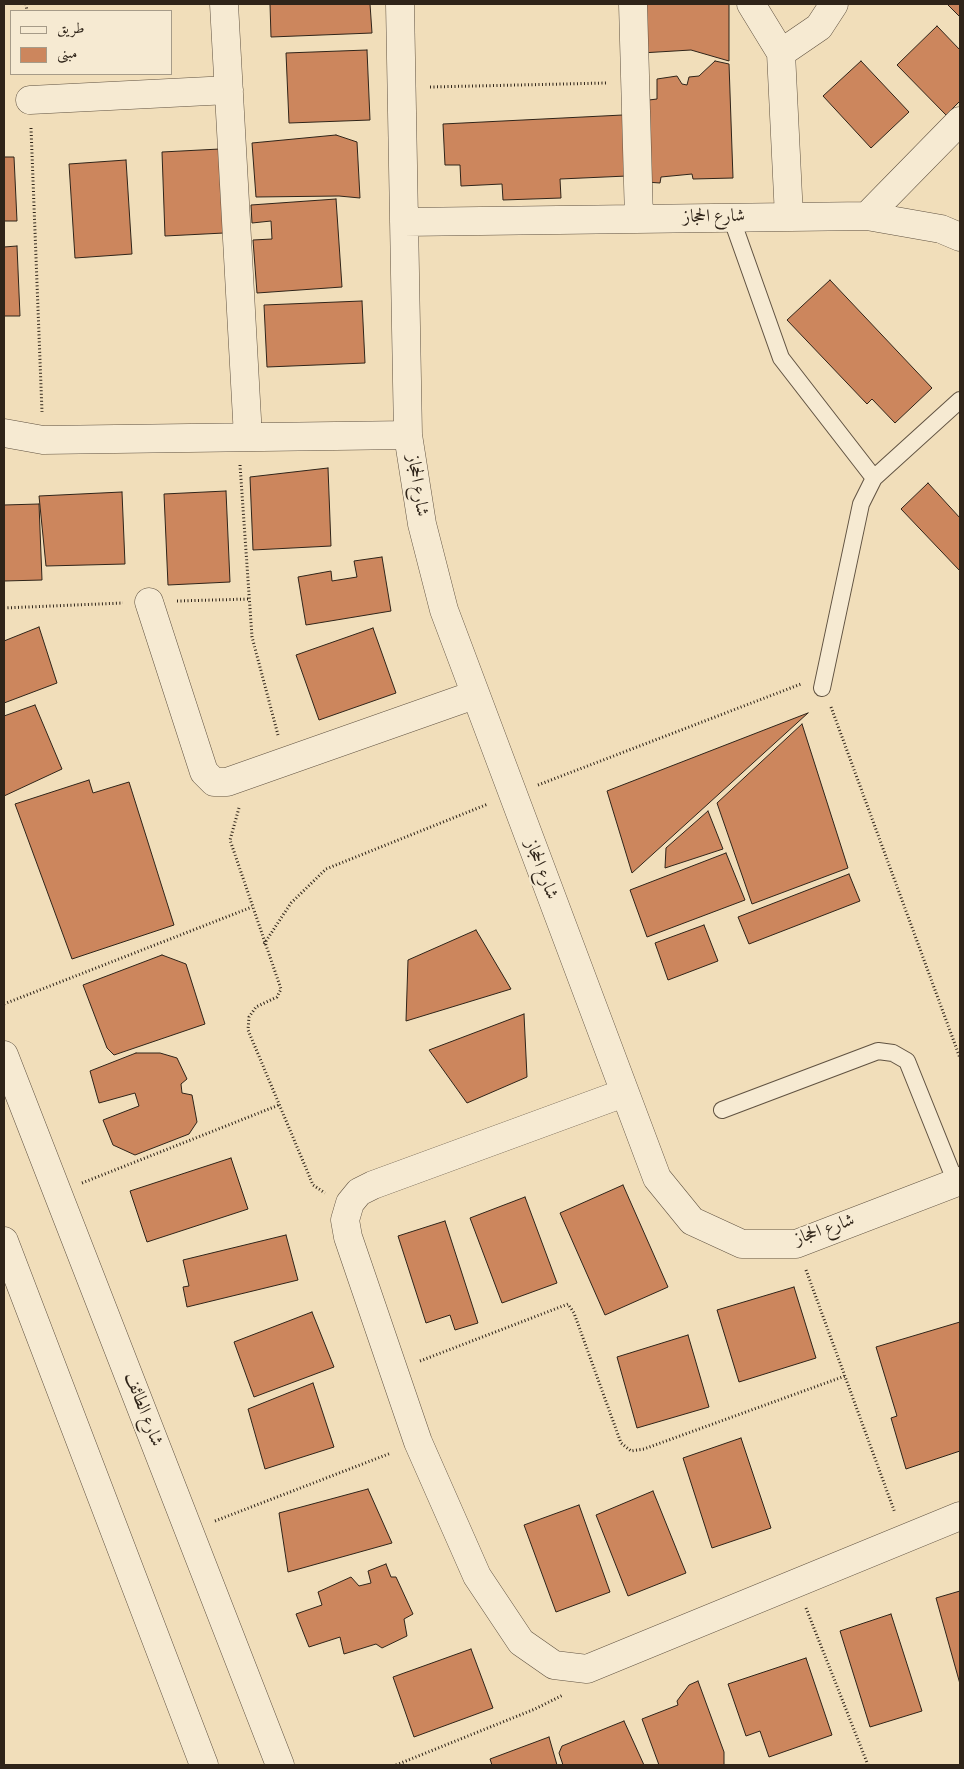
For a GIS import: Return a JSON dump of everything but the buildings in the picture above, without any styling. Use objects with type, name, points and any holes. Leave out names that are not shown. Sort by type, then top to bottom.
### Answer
[{"type":"street","points":[[224,4],[243,437]]},
{"type":"street","name":"شارع الحجاز","points":[[400,4],[408,435],[424,533],[444,610],[474,695],[657,1178],[692,1221],[742,1244],[796,1244],[959,1186]]},
{"type":"street","points":[[633,4],[638,218]]},
{"type":"street","points":[[751,4],[780,53],[789,217]]},
{"type":"street","points":[[780,53],[819,27],[834,4]]},
{"type":"street","points":[[30,100],[229,90]]},
{"type":"street","points":[[867,216],[960,121]]},
{"type":"street","name":"شارع الحجاز","points":[[404,222],[867,216],[941,230],[960,237]]},
{"type":"street","points":[[4,433],[43,440],[408,435]]},
{"type":"street","points":[[149,602],[204,772],[214,782],[227,782],[474,695]]},
{"type":"street","name":"شارع الطائف","points":[[4,1054],[189,1532],[273,1763]]},
{"type":"street","points":[[624,1093],[373,1185],[359,1192],[350,1203],[345,1220],[348,1237],[418,1442],[477,1576],[521,1642],[554,1665],[587,1669],[960,1516]]},
{"type":"street","points":[[4,1241],[204,1765]]},
{"type":"lane","points":[[731,217],[781,358],[874,478]]},
{"type":"lane","points":[[822,688],[861,504],[874,478],[960,400]]},
{"type":"lane","points":[[722,1110],[878,1051],[893,1053],[907,1061],[959,1186]]},
{"type":"path","points":[[402,87],[635,82]]},
{"type":"path","points":[[30,100],[43,440]]},
{"type":"path","points":[[243,437],[252,637],[285,762]]},
{"type":"path","points":[[264,944],[291,903],[326,869],[512,795],[807,682],[822,688],[834,714],[960,1058]]},
{"type":"path","points":[[241,805],[230,840],[280,994],[256,1007],[248,1017],[248,1030],[313,1185],[330,1196],[350,1203]]},
{"type":"path","points":[[4,1004],[252,907]]},
{"type":"path","points":[[58,1192],[279,1105]]},
{"type":"path","points":[[796,1244],[905,1539]]},
{"type":"path","points":[[394,1371],[568,1304],[574,1313],[621,1443],[631,1451],[644,1449],[845,1376]]},
{"type":"path","points":[[189,1532],[418,1442]]},
{"type":"path","points":[[796,1583],[868,1765]]},
{"type":"path","points":[[396,1765],[535,1709]]}]
